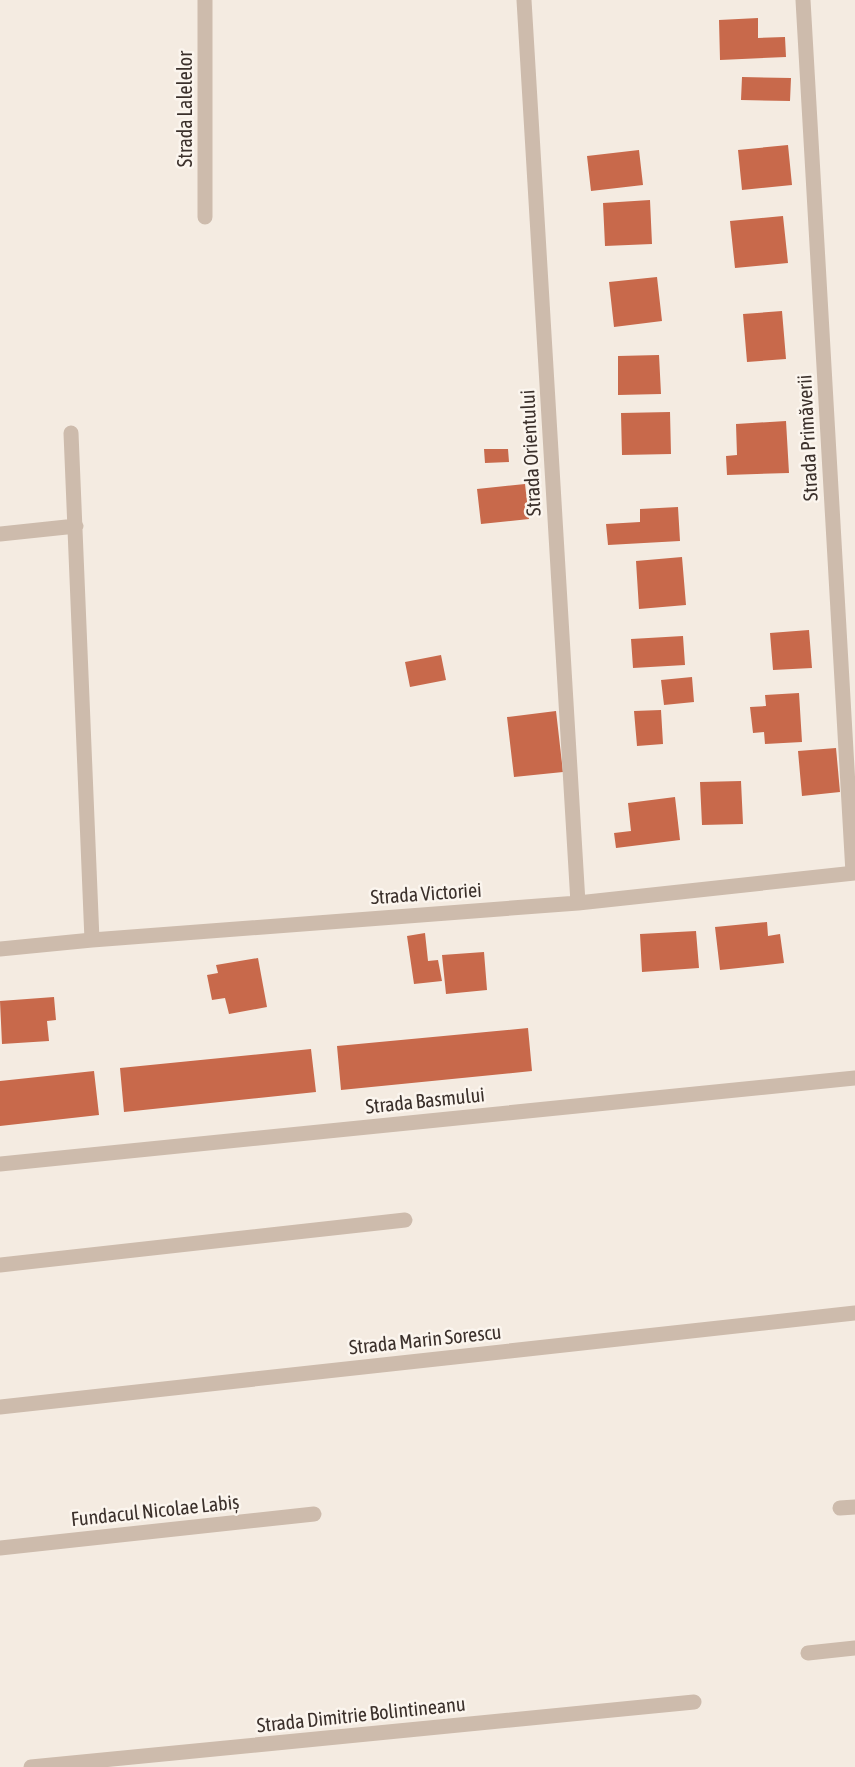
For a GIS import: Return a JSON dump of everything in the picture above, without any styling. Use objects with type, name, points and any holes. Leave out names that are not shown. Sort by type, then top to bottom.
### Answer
[{"type":"street","name":"Strada Lalelelor","points":[[205,0],[205,217]]},
{"type":"street","name":"Strada Orientului","points":[[524,0],[578,903]]},
{"type":"street","name":"Strada Primăverii","points":[[803,0],[854,873]]},
{"type":"street","points":[[71,434],[92,940]]},
{"type":"street","points":[[0,534],[76,526]]},
{"type":"street","name":"Strada Victoriei","points":[[0,949],[578,903],[854,873]]},
{"type":"street","name":"Strada Basmului","points":[[0,1164],[855,1078]]},
{"type":"street","points":[[0,1265],[405,1220]]},
{"type":"street","name":"Strada Marin Sorescu","points":[[0,1407],[855,1313]]},
{"type":"street","name":"Fundacul Nicolae Labiș","points":[[0,1548],[314,1514]]},
{"type":"street","points":[[808,1653],[855,1648]]},
{"type":"street","name":"Strada Dimitrie Bolintineanu","points":[[31,1767],[694,1702]]},
{"type":"building","points":[[758,18],[758,38],[785,37],[786,57],[720,60],[719,20]]},
{"type":"building","points":[[742,77],[791,78],[790,101],[741,100]]},
{"type":"building","points":[[788,145],[792,185],[742,190],[738,150]]},
{"type":"building","points":[[639,150],[643,185],[591,191],[587,156]]},
{"type":"building","points":[[650,200],[652,244],[605,246],[603,203]]},
{"type":"building","points":[[783,216],[788,263],[735,268],[730,221]]},
{"type":"building","points":[[657,277],[662,321],[614,327],[609,282]]},
{"type":"building","points":[[782,311],[786,359],[747,362],[743,314]]},
{"type":"building","points":[[659,355],[661,394],[618,395],[618,356]]},
{"type":"building","points":[[670,412],[671,454],[622,455],[621,413]]},
{"type":"building","points":[[786,421],[789,473],[727,475],[726,456],[737,455],[736,424]]},
{"type":"building","points":[[484,449],[508,449],[509,462],[485,463]]},
{"type":"building","points":[[525,484],[529,519],[481,524],[477,489]]},
{"type":"building","points":[[678,507],[680,541],[608,545],[606,524],[640,522],[640,509]]},
{"type":"building","points":[[682,557],[686,605],[639,609],[636,561]]},
{"type":"building","points":[[809,630],[812,668],[773,670],[770,633]]},
{"type":"building","points":[[683,636],[685,665],[633,668],[631,639]]},
{"type":"building","points":[[441,655],[446,680],[410,687],[405,662]]},
{"type":"building","points":[[692,677],[694,702],[664,705],[661,680]]},
{"type":"building","points":[[799,693],[802,742],[765,744],[764,732],[753,733],[750,707],[766,706],[765,695]]},
{"type":"building","points":[[661,710],[663,744],[637,746],[634,711]]},
{"type":"building","points":[[556,711],[563,772],[514,777],[507,717]]},
{"type":"building","points":[[836,748],[840,792],[802,796],[798,751]]},
{"type":"building","points":[[741,781],[743,824],[702,825],[700,782]]},
{"type":"building","points":[[675,797],[680,840],[616,848],[614,833],[631,831],[628,803]]},
{"type":"building","points":[[767,922],[768,936],[780,934],[784,963],[720,970],[715,927]]},
{"type":"building","points":[[696,931],[699,968],[642,972],[640,934]]},
{"type":"building","points":[[425,933],[428,961],[438,960],[442,981],[414,984],[407,936]]},
{"type":"building","points":[[484,952],[487,990],[446,994],[442,955]]},
{"type":"building","points":[[258,958],[267,1007],[229,1014],[225,998],[212,1000],[207,975],[218,973],[216,965]]},
{"type":"building","points":[[54,997],[56,1020],[47,1021],[49,1041],[2,1044],[0,1001]]},
{"type":"building","points":[[528,1028],[532,1071],[341,1090],[337,1046]]},
{"type":"building","points":[[311,1049],[316,1092],[124,1112],[120,1068]]},
{"type":"building","points":[[94,1071],[99,1115],[0,1126],[0,1081]]}]
